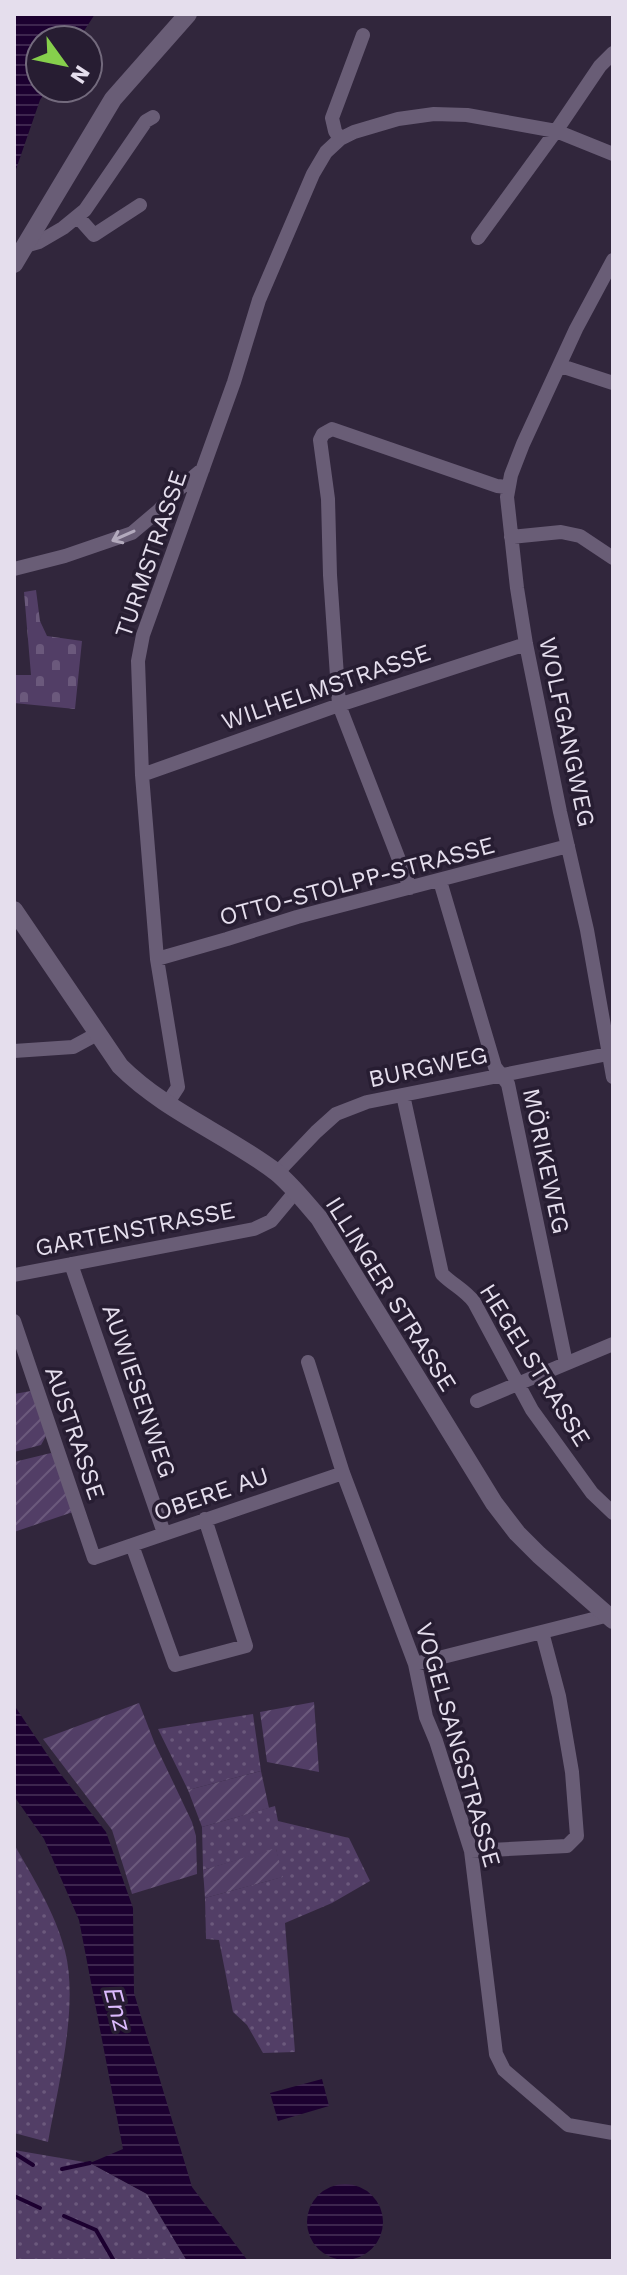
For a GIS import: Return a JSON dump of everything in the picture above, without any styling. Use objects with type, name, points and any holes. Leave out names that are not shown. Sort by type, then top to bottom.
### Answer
[{"type":"street","points":[[14,264],[113,99],[188,14]]},
{"type":"street","points":[[363,35],[332,118],[340,139],[398,119],[434,114],[467,115],[556,131],[613,154]]},
{"type":"street","points":[[478,238],[600,66],[613,53]]},
{"type":"street","points":[[25,246],[39,242],[85,210],[146,121],[153,117]]},
{"type":"street","name":"TURMSTRASSE","points":[[167,1104],[178,1087],[157,959],[142,775],[138,661],[143,635],[234,382],[259,300],[313,174],[326,152],[340,139]]},
{"type":"street","points":[[78,217],[94,235],[140,205]]},
{"type":"street","name":"WOLFGANGWEG","points":[[613,260],[523,444],[507,487],[526,644],[587,930],[613,1077]]},
{"type":"street","points":[[561,366],[613,383]]},
{"type":"street","points":[[410,888],[339,705],[328,499],[320,440],[332,429],[507,487]]},
{"type":"street","points":[[16,569],[132,533],[204,468]]},
{"type":"street","points":[[511,537],[561,532],[580,536],[613,558]]},
{"type":"street","name":"WILHELMSTRASSE","points":[[142,775],[339,705],[526,644]]},
{"type":"street","name":"OTTO-STOLPP-STRASSE","points":[[157,959],[297,917],[568,846]]},
{"type":"street","name":"MÖRIKEWEG","points":[[440,881],[495,1067],[508,1084],[566,1363]]},
{"type":"street","name":"ILLINGER STRASSE","points":[[14,910],[97,1034],[135,1081],[277,1173],[296,1191],[325,1228],[499,1510],[539,1555],[612,1616]]},
{"type":"street","points":[[14,1051],[73,1047],[97,1034]]},
{"type":"street","name":"BURGWEG","points":[[277,1173],[336,1114],[367,1102],[611,1054]]},
{"type":"street","name":"HEGELSTRASSE","points":[[403,1095],[442,1274],[455,1287],[466,1291],[474,1302],[532,1410],[592,1493],[613,1513]]},
{"type":"street","name":"GARTENSTRASSE","points":[[14,1275],[254,1229],[271,1221],[296,1191]]},
{"type":"street","name":"AUWIESENWEG","points":[[71,1264],[164,1533]]},
{"type":"street","name":"AUSTRASSE","points":[[14,1321],[94,1558]]},
{"type":"street","points":[[477,1401],[613,1344]]},
{"type":"street","name":"VOGELSANGSTRASSE","points":[[308,1362],[343,1473],[415,1664],[426,1717],[471,1851],[496,2054],[504,2070],[568,2125],[613,2133]]},
{"type":"street","name":"OBERE AU","points":[[94,1558],[343,1473]]},
{"type":"street","points":[[132,1545],[175,1665],[246,1646],[205,1519]]},
{"type":"street","points":[[415,1664],[612,1616]]},
{"type":"street","points":[[471,1851],[567,1846],[577,1836],[572,1772],[559,1696],[542,1632]]},
{"type":"green space","points":[[36,590],[40,621],[47,636],[82,641],[75,709],[14,703],[14,675],[31,675],[24,592]]},
{"type":"green space","points":[[31,1391],[46,1436],[41,1445],[14,1452],[14,1394]]},
{"type":"green space","points":[[51,1453],[73,1512],[14,1532],[14,1462]]},
{"type":"green space","points":[[314,1702],[319,1772],[267,1762],[260,1712]]},
{"type":"green space","points":[[139,1703],[192,1822],[196,1836],[197,1874],[132,1894],[112,1830],[43,1739]]},
{"type":"green space","points":[[253,1714],[261,1771],[188,1790],[158,1729]]},
{"type":"green space","points":[[261,1771],[269,1808],[202,1827],[188,1790]]},
{"type":"green space","points":[[275,1806],[278,1821],[349,1838],[370,1881],[332,1903],[285,1923],[295,2052],[263,2053],[247,2025],[233,2012],[219,1940],[206,1939],[205,1898],[282,1877],[276,1849],[203,1870],[202,1827]]},
{"type":"green space","points":[[14,1844],[55,1923],[69,1973],[66,2046],[48,2142],[14,2133]]},
{"type":"green space","points":[[276,1848],[283,1877],[205,1898],[203,1870]]},
{"type":"green space","points":[[14,2150],[90,2163],[147,2194],[187,2261],[14,2261]]},
{"type":"water","points":[[14,14],[95,14],[88,24],[24,24],[24,104],[39,104],[14,175]]},
{"type":"water","name":"Enz","points":[[14,1705],[59,1772],[106,1832],[133,1908],[134,1993],[192,2187],[248,2261],[187,2261],[147,2194],[90,2163],[123,2149],[79,1920],[44,1839],[14,1796]]},
{"type":"water","points":[[322,2079],[329,2106],[278,2121],[270,2093]]},
{"type":"water","points":[[345,2184],[359,2187],[372,2195],[380,2208],[383,2222],[380,2236],[372,2249],[359,2257],[345,2260],[331,2257],[318,2249],[310,2236],[307,2222],[310,2208],[318,2195],[331,2187]]},
{"type":"waterway","points":[[14,2153],[33,2165]]},
{"type":"waterway","points":[[62,2169],[90,2163]]},
{"type":"waterway","points":[[14,2196],[40,2208]]},
{"type":"waterway","points":[[64,2216],[96,2230],[114,2261]]}]
